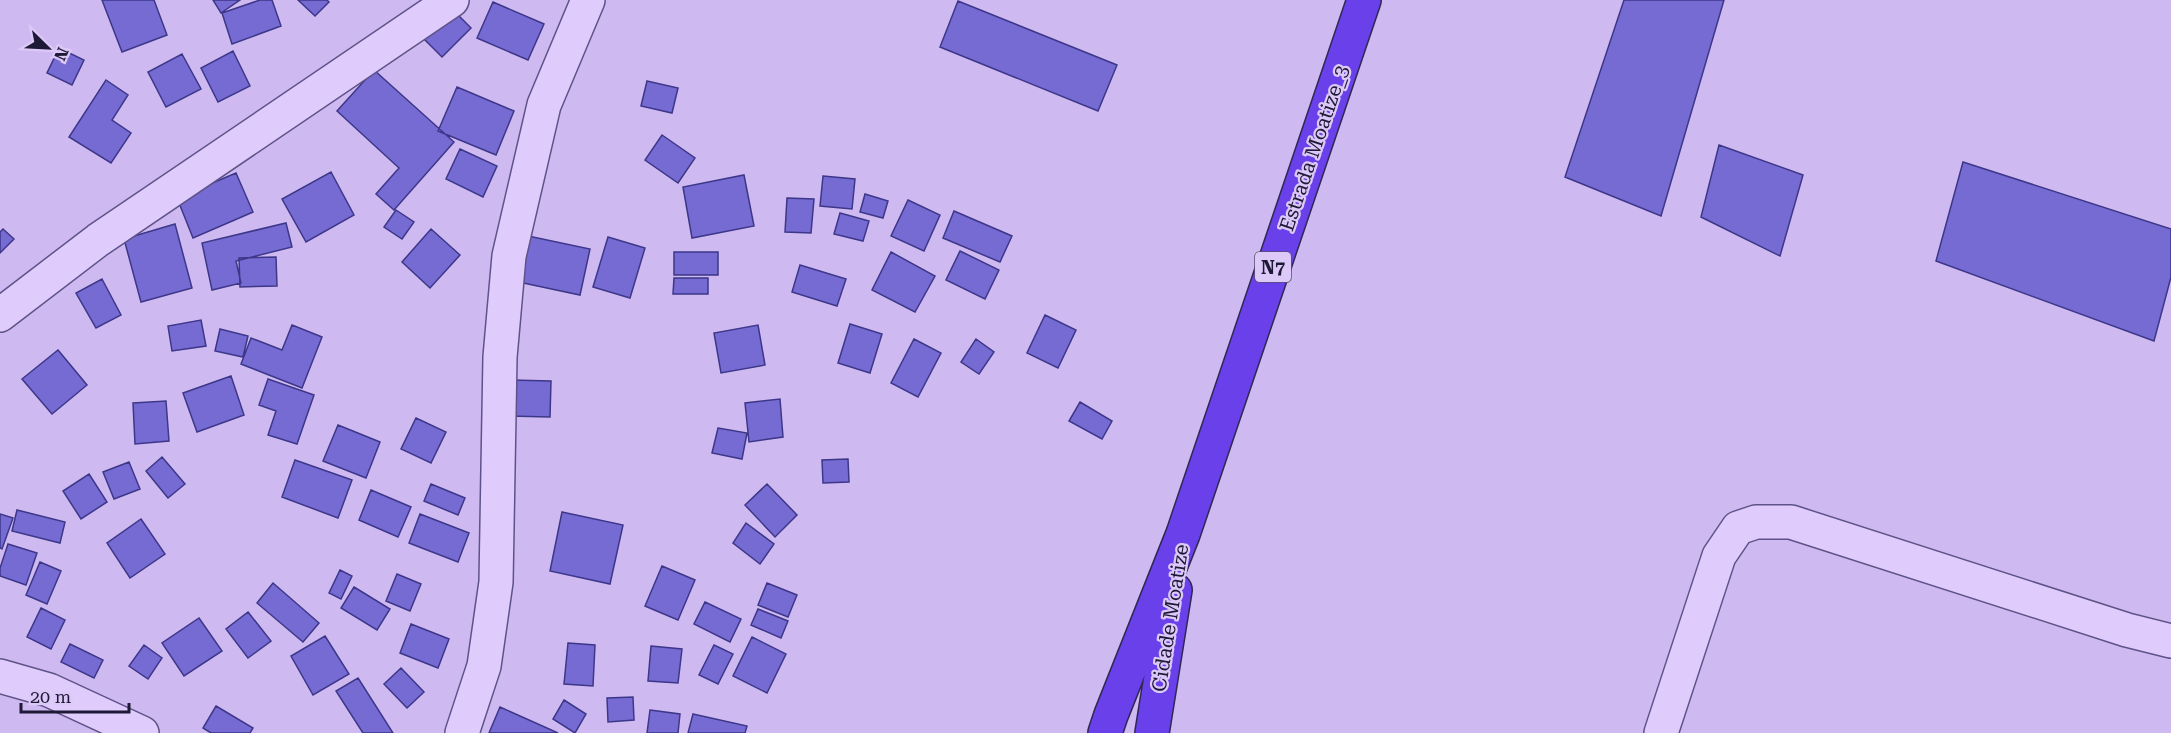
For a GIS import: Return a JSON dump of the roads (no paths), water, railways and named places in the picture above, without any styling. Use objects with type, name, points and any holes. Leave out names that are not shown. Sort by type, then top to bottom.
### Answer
[{"type":"highway","name":"Estrada Moatize_3","points":[[1183,534],[1364,0]]},
{"type":"highway","name":"Cidade Moatize","points":[[1105,733],[1183,534]]},
{"type":"highway","name":"Cidade Moatize","points":[[1152,733],[1183,534]]},
{"type":"street","points":[[0,315],[98,240],[452,0]]},
{"type":"street","points":[[462,733],[484,666],[496,582],[500,357],[510,256],[544,105],[588,0]]},
{"type":"street","points":[[1661,733],[1719,556],[1738,528],[1756,522],[1791,522],[2127,630],[2171,641]]},
{"type":"street","points":[[0,676],[49,690],[142,733]]}]
